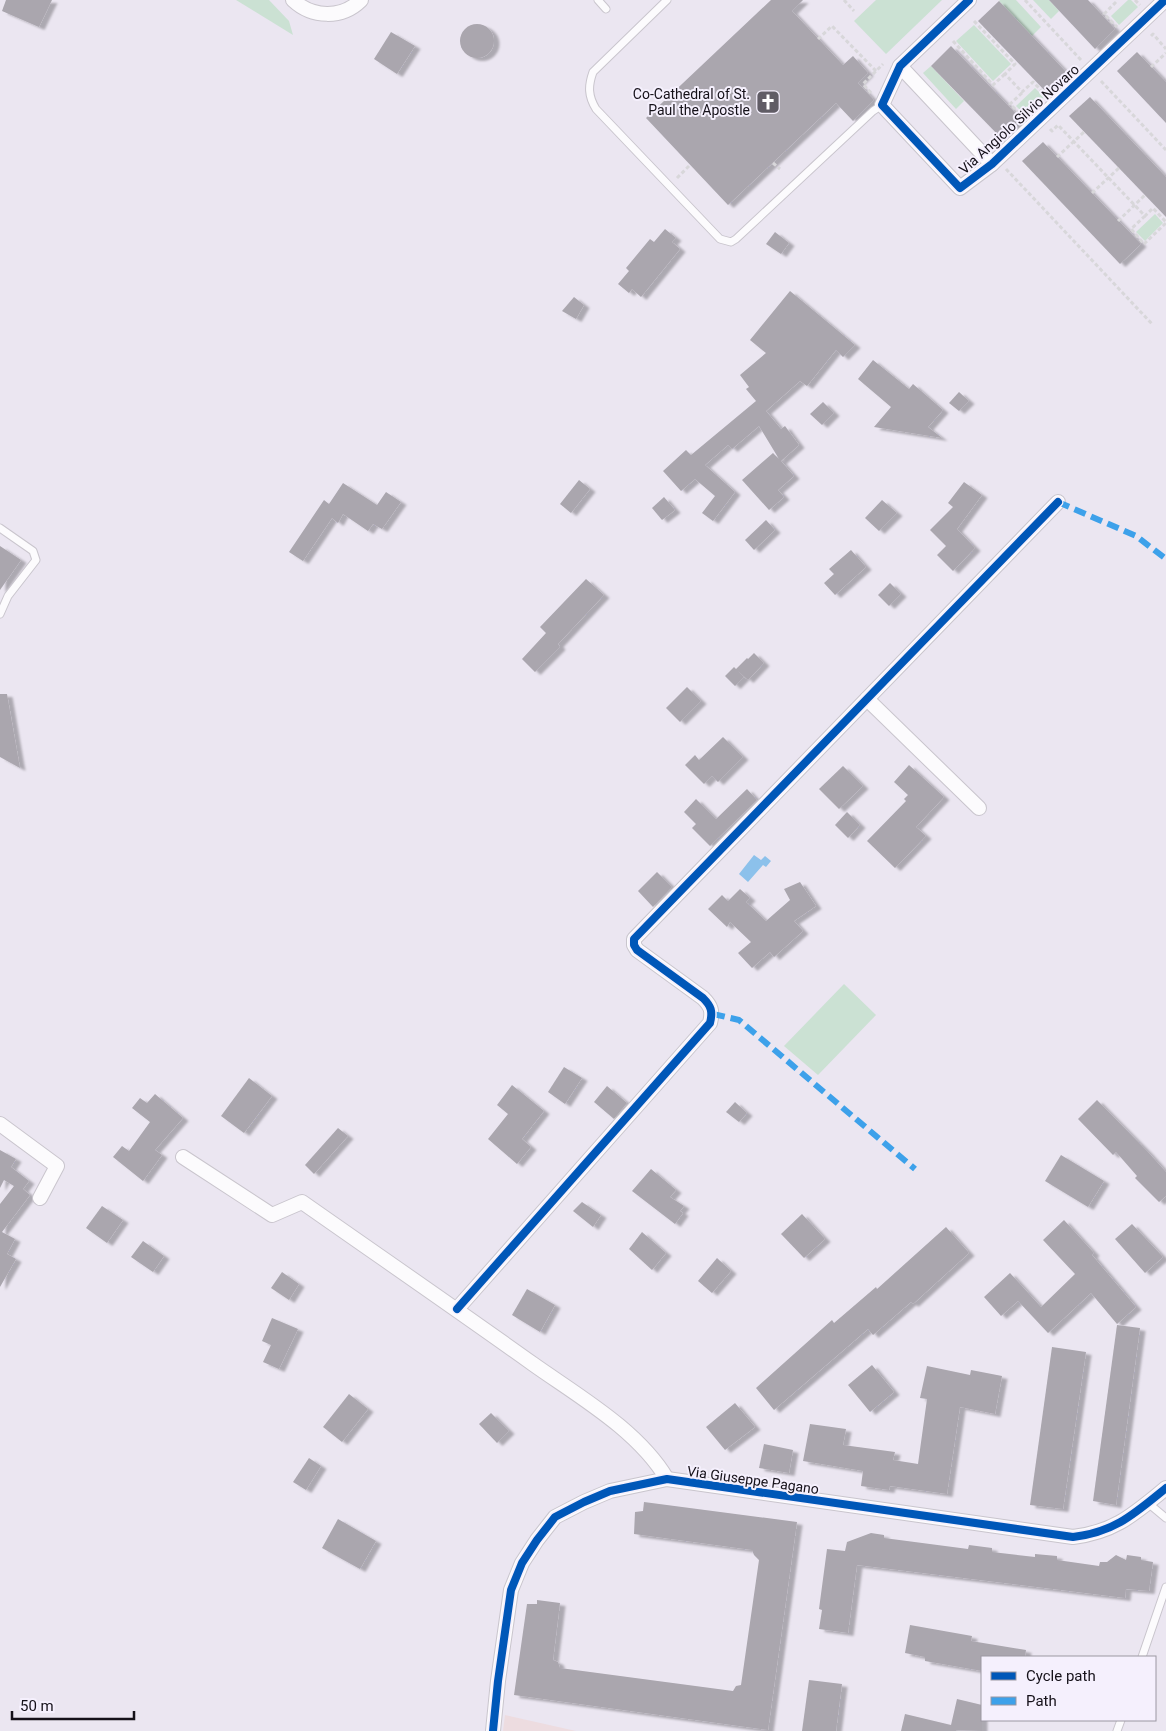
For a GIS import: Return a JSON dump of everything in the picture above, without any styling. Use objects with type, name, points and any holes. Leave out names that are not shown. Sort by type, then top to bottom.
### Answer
[{"type":"street","points":[[293,0],[300,7],[322,14],[335,13],[361,0]]},
{"type":"street","points":[[882,105],[894,63],[970,0]]},
{"type":"street","name":"Via Angiolo Silvio Novaro","points":[[882,105],[960,188],[996,164],[1165,0]]},
{"type":"street","name":"Via Angiolo Silvio Novaro","points":[[894,63],[996,164]]},
{"type":"street","points":[[457,1309],[710,1023],[713,1014],[710,1005],[637,950],[634,945],[634,939],[1058,502]]},
{"type":"street","points":[[866,699],[979,808]]},
{"type":"street","points":[[0,1124],[57,1166],[40,1198]]},
{"type":"street","points":[[184,1156],[272,1215],[302,1202],[457,1309],[620,1426],[657,1462],[667,1479]]},
{"type":"street","name":"Via Giuseppe Pagano","points":[[493,1731],[511,1590],[522,1563],[555,1517],[610,1491],[667,1479],[1072,1537],[1090,1535],[1110,1528],[1128,1518],[1166,1488]]},
{"type":"lane","points":[[598,0],[606,9]]},
{"type":"lane","points":[[667,0],[593,72],[589,83],[589,92],[591,101],[596,108],[720,239],[731,242],[736,239],[873,111],[882,105]]},
{"type":"lane","points":[[0,528],[33,551],[36,560],[8,596],[0,614]]},
{"type":"lane","points":[[1148,1503],[1166,1518]]},
{"type":"lane","points":[[1142,1656],[1166,1587]]},
{"type":"path","points":[[844,0],[854,11]]},
{"type":"path","points":[[1025,0],[1084,63]]},
{"type":"path","points":[[1116,1],[1104,14],[1119,29]]},
{"type":"path","points":[[953,41],[993,85],[1015,64],[974,21]]},
{"type":"path","points":[[818,39],[832,26],[876,71]]},
{"type":"path","points":[[1152,34],[1166,49]]},
{"type":"path","points":[[1152,67],[1166,53]]},
{"type":"path","points":[[882,105],[863,84],[876,71],[894,63]]},
{"type":"path","points":[[1004,74],[1022,92]]},
{"type":"path","points":[[1097,77],[1166,150]]},
{"type":"path","points":[[1025,119],[1010,104],[1022,92],[1033,82],[1048,97]]},
{"type":"path","points":[[1058,124],[1145,216]]},
{"type":"path","points":[[1057,157],[1084,132]]},
{"type":"path","points":[[773,163],[780,169]]},
{"type":"path","points":[[996,164],[1153,325]]},
{"type":"path","points":[[676,178],[690,165]]},
{"type":"path","points":[[1092,194],[1119,168]]},
{"type":"path","points":[[1118,221],[1145,196]]},
{"type":"path","points":[[1153,208],[1166,222],[1144,244],[1131,229],[1145,216],[1153,208]]},
{"type":"shaded area","points":[[505,1715],[576,1731],[503,1731]]},
{"type":"green space","points":[[236,0],[269,0],[289,21],[293,35]]},
{"type":"green space","points":[[876,0],[942,0],[886,54],[854,21]]},
{"type":"green space","points":[[1000,0],[1016,0],[1041,27],[1032,36]]},
{"type":"green space","points":[[1033,0],[1049,0],[1059,11],[1051,19]]},
{"type":"green space","points":[[1128,0],[1131,0],[1138,7],[1119,25],[1111,16]]},
{"type":"green space","points":[[974,25],[1011,64],[993,81],[956,41]]},
{"type":"green space","points":[[931,66],[964,101],[956,109],[923,73]]},
{"type":"green space","points":[[1035,88],[1044,97],[1025,115],[1016,106]]},
{"type":"green space","points":[[1155,214],[1163,223],[1145,241],[1136,232]]},
{"type":"green space","points":[[844,984],[876,1015],[818,1075],[784,1046]]},
{"type":"water","points":[[754,855],[761,860],[765,856],[771,861],[766,867],[763,865],[748,882],[739,874]]},
{"type":"building","points":[[6,0],[52,0],[39,27],[2,11]]},
{"type":"building","name":"Co-Cathedral of St. Paul the Apostle","points":[[771,0],[803,0],[792,11],[843,65],[853,56],[868,73],[858,83],[874,100],[853,121],[836,103],[728,205],[646,118]]},
{"type":"building","points":[[1049,0],[1088,0],[1115,29],[1095,49]]},
{"type":"building","points":[[999,1],[1068,74],[1048,94],[978,21]]},
{"type":"building","points":[[477,24],[484,25],[489,29],[493,34],[493,48],[489,53],[484,57],[477,58],[470,57],[465,53],[461,48],[460,41],[461,34],[465,29],[470,25]]},
{"type":"building","points":[[391,32],[415,46],[397,74],[374,59]]},
{"type":"building","points":[[951,46],[1021,119],[1001,138],[931,66]]},
{"type":"building","points":[[1137,52],[1166,82],[1166,123],[1117,71]]},
{"type":"building","points":[[1090,97],[1166,177],[1166,217],[1069,116]]},
{"type":"building","points":[[1043,142],[1141,244],[1120,264],[1022,161]]},
{"type":"building","points":[[665,229],[676,238],[672,242],[680,249],[641,297],[632,289],[629,293],[618,284],[629,271],[626,268],[650,239],[654,242]]},
{"type":"building","points":[[775,232],[789,243],[781,254],[766,244]]},
{"type":"building","points":[[790,291],[855,345],[843,357],[836,350],[807,386],[800,381],[766,411],[781,429],[785,426],[799,445],[781,461],[794,476],[778,490],[784,497],[769,510],[742,480],[773,453],[779,459],[759,426],[732,449],[728,445],[705,465],[735,492],[713,521],[702,513],[715,496],[695,479],[681,491],[663,471],[686,450],[691,455],[756,401],[746,389],[749,387],[740,375],[766,353],[750,340]]},
{"type":"building","points":[[574,297],[584,305],[576,319],[562,311]]},
{"type":"building","points":[[873,360],[909,389],[913,384],[943,410],[928,427],[942,438],[874,427],[891,407],[858,379]]},
{"type":"building","points":[[959,392],[969,401],[959,411],[949,403]]},
{"type":"building","points":[[823,402],[834,413],[822,425],[810,414]]},
{"type":"building","points":[[579,480],[590,489],[571,513],[560,504]]},
{"type":"building","points":[[964,482],[982,495],[957,529],[975,548],[953,571],[937,555],[946,546],[930,530],[953,507],[948,503]]},
{"type":"building","points":[[343,483],[377,505],[386,492],[401,502],[382,529],[373,524],[368,531],[343,514],[338,523],[332,518],[303,561],[289,552],[324,500],[329,504]]},
{"type":"building","points":[[664,497],[675,510],[662,520],[652,508]]},
{"type":"building","points":[[882,500],[897,513],[879,531],[865,518]]},
{"type":"building","points":[[766,520],[775,530],[754,550],[745,540]]},
{"type":"building","points":[[0,546],[21,560],[0,590]]},
{"type":"building","points":[[851,550],[866,567],[835,595],[824,583],[834,574],[829,569]]},
{"type":"building","points":[[586,579],[604,595],[558,644],[560,647],[535,672],[522,659],[546,633],[540,627]]},
{"type":"building","points":[[890,583],[901,594],[889,606],[878,595]]},
{"type":"building","points":[[754,653],[764,663],[748,680],[738,671],[744,677],[735,686],[725,676]]},
{"type":"building","points":[[687,687],[701,701],[680,722],[666,708]]},
{"type":"building","points":[[0,694],[7,694],[20,768],[0,757]]},
{"type":"building","points":[[723,737],[743,757],[718,782],[712,776],[704,784],[685,765],[695,755],[699,760]]},
{"type":"building","points":[[909,765],[944,797],[916,827],[926,836],[895,868],[867,841],[906,801],[904,799],[908,795],[894,782]]},
{"type":"building","points":[[843,766],[863,786],[839,809],[819,789]]},
{"type":"building","points":[[747,789],[757,800],[710,846],[692,828],[696,824],[684,812],[696,799],[716,819]]},
{"type":"building","points":[[847,812],[860,825],[848,838],[835,825]]},
{"type":"building","points":[[657,872],[672,887],[653,907],[638,891]]},
{"type":"building","points":[[800,882],[816,906],[794,921],[803,931],[774,957],[770,952],[752,968],[738,953],[751,942],[730,922],[727,927],[708,909],[722,895],[728,901],[740,889],[750,898],[746,902],[766,921],[790,900],[784,889]]},
{"type":"building","points":[[564,1067],[582,1078],[565,1104],[548,1092]]},
{"type":"building","points":[[249,1078],[272,1096],[244,1133],[221,1116]]},
{"type":"building","points":[[512,1085],[544,1111],[522,1139],[531,1147],[517,1164],[488,1139],[508,1114],[497,1105]]},
{"type":"building","points":[[607,1086],[627,1103],[614,1119],[594,1102]]},
{"type":"building","points":[[155,1094],[183,1118],[155,1150],[162,1155],[143,1181],[113,1157],[122,1146],[129,1151],[150,1122],[132,1108],[140,1098],[147,1103]]},
{"type":"building","points":[[1097,1100],[1166,1172],[1166,1196],[1159,1202],[1135,1178],[1137,1176],[1116,1152],[1113,1155],[1078,1119]]},
{"type":"building","points":[[735,1102],[747,1113],[739,1122],[726,1112]]},
{"type":"building","points":[[338,1128],[348,1136],[314,1174],[305,1165]]},
{"type":"building","points":[[0,1150],[16,1159],[11,1167],[29,1181],[23,1189],[30,1195],[2,1232],[15,1239],[7,1254],[16,1259],[0,1287],[0,1204],[14,1186],[4,1180],[0,1188]]},
{"type":"building","points":[[1061,1155],[1104,1181],[1088,1207],[1045,1181]]},
{"type":"building","points":[[651,1169],[676,1190],[670,1197],[684,1206],[680,1211],[683,1213],[675,1224],[632,1191]]},
{"type":"building","points":[[582,1202],[601,1215],[593,1227],[573,1211]]},
{"type":"building","points":[[102,1206],[123,1220],[107,1243],[86,1228]]},
{"type":"building","points":[[802,1214],[825,1239],[804,1258],[781,1234]]},
{"type":"building","points":[[1064,1220],[1094,1253],[1092,1255],[1136,1307],[1117,1324],[1091,1293],[1048,1333],[1018,1301],[1001,1316],[984,1297],[1010,1273],[1041,1307],[1075,1274],[1043,1240]]},
{"type":"building","points":[[1132,1224],[1163,1257],[1145,1273],[1115,1239]]},
{"type":"building","points":[[946,1227],[969,1253],[913,1304],[911,1302],[873,1335],[868,1329],[774,1410],[756,1388],[832,1320],[834,1323],[876,1287],[877,1289]]},
{"type":"building","points":[[642,1232],[666,1253],[652,1270],[629,1249]]},
{"type":"building","points":[[143,1241],[164,1256],[153,1272],[131,1257]]},
{"type":"building","points":[[717,1258],[731,1271],[712,1293],[698,1281]]},
{"type":"building","points":[[282,1272],[299,1284],[289,1300],[271,1288]]},
{"type":"building","points":[[527,1289],[555,1305],[540,1332],[512,1315]]},
{"type":"building","points":[[272,1318],[298,1329],[279,1369],[263,1362],[271,1345],[262,1341]]},
{"type":"building","points":[[1117,1325],[1140,1328],[1116,1505],[1093,1501]]},
{"type":"building","points":[[1052,1347],[1086,1352],[1063,1509],[1030,1505]]},
{"type":"building","points":[[872,1365],[894,1392],[870,1412],[848,1385]]},
{"type":"building","points":[[927,1366],[970,1375],[971,1370],[1002,1376],[995,1414],[960,1407],[947,1494],[890,1486],[889,1490],[861,1486],[863,1471],[803,1461],[810,1424],[846,1429],[843,1445],[895,1452],[893,1460],[918,1464],[927,1399],[920,1398]]},
{"type":"building","points":[[349,1394],[368,1409],[342,1442],[323,1427]]},
{"type":"building","points":[[735,1403],[755,1427],[725,1450],[706,1427]]},
{"type":"building","points":[[491,1413],[509,1431],[497,1443],[479,1424]]},
{"type":"building","points":[[764,1444],[793,1450],[789,1473],[759,1468]]},
{"type":"building","points":[[309,1458],[321,1466],[306,1490],[293,1482]]},
{"type":"building","points":[[644,1502],[797,1522],[768,1730],[514,1695],[527,1604],[537,1604],[537,1600],[560,1603],[553,1660],[558,1662],[560,1668],[733,1691],[736,1686],[741,1685],[759,1560],[752,1550],[634,1534],[635,1512],[643,1511]]},
{"type":"building","points":[[338,1519],[376,1541],[360,1569],[322,1548]]},
{"type":"building","points":[[871,1533],[884,1535],[884,1538],[968,1549],[969,1545],[992,1548],[992,1552],[1035,1557],[1035,1554],[1057,1556],[1057,1560],[1099,1566],[1100,1562],[1107,1562],[1116,1555],[1126,1560],[1127,1555],[1141,1557],[1141,1560],[1153,1562],[1149,1591],[1126,1589],[1125,1598],[857,1565],[848,1633],[819,1629],[822,1610],[819,1609],[827,1549],[845,1551],[847,1542]]},
{"type":"building","points":[[910,1625],[972,1636],[971,1641],[1026,1650],[1025,1656],[981,1656],[981,1671],[925,1661],[925,1657],[905,1653]]},
{"type":"building","points":[[809,1680],[842,1684],[836,1731],[802,1731]]},
{"type":"building","points":[[957,1699],[981,1705],[982,1731],[901,1731],[905,1714],[951,1725]]},
{"type":"marked path","points":[[1058,502],[1136,536],[1166,559]]},
{"type":"marked path","points":[[713,1014],[739,1020],[915,1169]]},
{"type":"cycle path","points":[[969,0],[900,66],[882,105],[960,188],[992,164],[1165,0]]},
{"type":"cycle path","points":[[457,1309],[710,1023],[710,1006],[706,1001],[637,950],[634,945],[634,939],[1058,502]]},
{"type":"cycle path","points":[[493,1731],[511,1590],[522,1563],[555,1517],[610,1491],[667,1479],[1073,1537],[1088,1535],[1112,1526],[1134,1514],[1166,1488]]},
{"type":"place","name":"Co-Cathedral of St. Paul the Apostle","points":[[768,102]]}]
